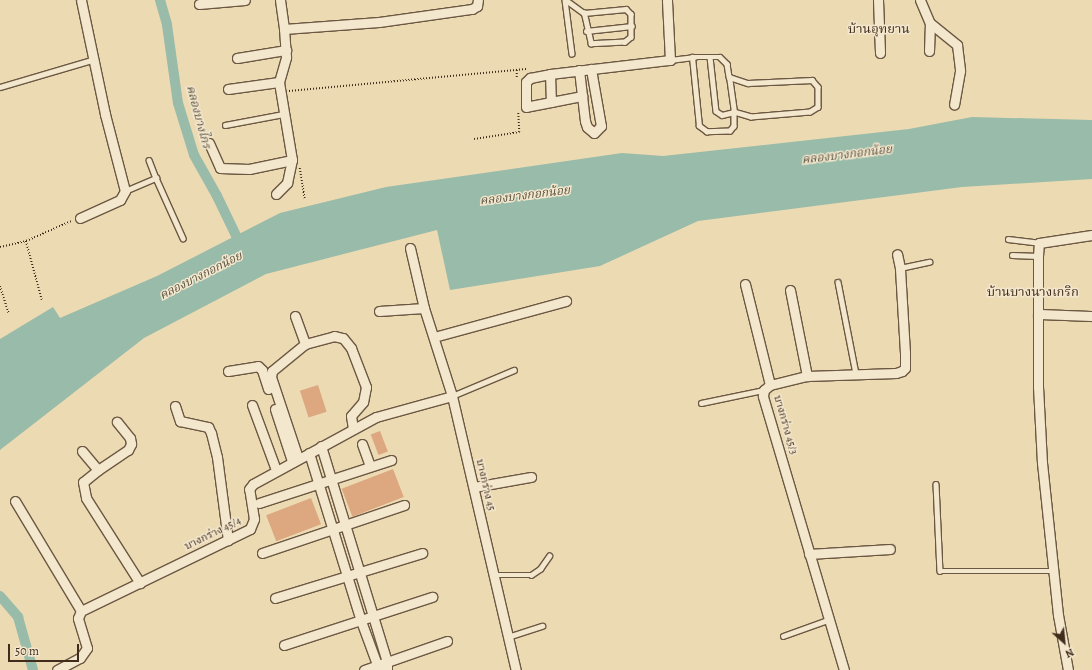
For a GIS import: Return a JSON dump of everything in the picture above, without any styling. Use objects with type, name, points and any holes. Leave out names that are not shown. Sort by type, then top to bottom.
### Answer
[{"type":"street","points":[[80,218],[120,200],[125,191],[105,114],[82,0]]},
{"type":"street","points":[[199,4],[245,0]]},
{"type":"street","points":[[276,194],[287,183],[292,160],[283,114],[280,87],[286,50],[280,0]]},
{"type":"street","points":[[284,30],[379,22],[464,10],[476,6],[478,0]]},
{"type":"street","points":[[582,96],[526,107],[525,86],[530,78],[550,74],[670,60],[666,0]]},
{"type":"street","points":[[878,0],[880,53]]},
{"type":"street","points":[[920,0],[930,23],[929,51]]},
{"type":"street","points":[[930,23],[953,40],[959,51],[960,75],[954,104]]},
{"type":"street","points":[[238,58],[286,50]]},
{"type":"street","points":[[579,70],[587,127],[594,133],[602,126],[591,69]]},
{"type":"street","points":[[550,74],[551,102]]},
{"type":"street","points":[[228,89],[280,87]]},
{"type":"street","points":[[209,143],[220,168],[249,169],[292,160]]},
{"type":"street","points":[[1068,670],[1058,615],[1042,463],[1038,256],[1039,243],[1091,235]]},
{"type":"street","name":"บางกร่าง 45","points":[[410,248],[424,308],[452,396],[516,670]]},
{"type":"street","name":"บางกร่าง 45/3","points":[[844,670],[763,396],[767,387],[807,376],[896,373],[905,368],[900,268],[897,254]]},
{"type":"street","points":[[745,284],[767,387]]},
{"type":"street","points":[[790,290],[807,376]]},
{"type":"street","points":[[434,337],[566,301]]},
{"type":"street","points":[[379,311],[424,308]]},
{"type":"street","points":[[1038,314],[1092,316]]},
{"type":"street","points":[[295,316],[305,344]]},
{"type":"street","points":[[295,459],[271,377],[272,371],[305,344],[334,336],[343,338],[351,348],[366,387],[362,402],[351,416],[353,429]]},
{"type":"street","points":[[228,371],[258,366],[262,370],[295,459]]},
{"type":"street","name":"บางกร่าง 45/4","points":[[81,611],[250,529],[254,519],[250,489],[253,484],[276,470],[376,417],[392,411],[452,396]]},
{"type":"street","points":[[252,405],[276,470]]},
{"type":"street","points":[[175,406],[180,421],[208,427],[211,433],[217,457],[231,538]]},
{"type":"street","points":[[117,422],[130,438],[128,450],[83,482],[82,488],[140,583]]},
{"type":"street","points":[[362,444],[370,466]]},
{"type":"street","points":[[321,446],[360,570],[387,666]]},
{"type":"street","points":[[82,451],[98,470]]},
{"type":"street","points":[[309,453],[361,621],[378,668]]},
{"type":"street","points":[[259,504],[319,482],[390,460]]},
{"type":"street","points":[[474,487],[531,478]]},
{"type":"street","points":[[15,501],[81,611],[78,618],[87,648],[80,658],[57,670]]},
{"type":"street","points":[[262,553],[404,505]]},
{"type":"street","points":[[809,554],[890,549]]},
{"type":"street","points":[[275,598],[360,570],[422,553]]},
{"type":"street","points":[[284,645],[432,597]]},
{"type":"street","points":[[364,670],[387,666],[447,641]]},
{"type":"lane","points":[[565,0],[584,12],[626,9],[631,14],[631,37],[625,42],[594,46],[588,41],[584,12]]},
{"type":"lane","points":[[565,0],[572,54]]},
{"type":"lane","points":[[586,31],[632,26]]},
{"type":"lane","points":[[670,60],[692,57],[710,57],[724,60],[729,77],[734,112],[734,126],[730,131],[707,132],[699,126],[692,57]]},
{"type":"lane","points":[[710,57],[716,111],[722,115],[734,112],[751,116],[810,112],[818,107],[818,87],[816,83],[808,79],[748,83],[729,77]]},
{"type":"lane","points":[[0,87],[95,59]]},
{"type":"lane","points":[[225,125],[283,114]]},
{"type":"lane","points":[[149,160],[183,238]]},
{"type":"lane","points":[[125,191],[156,178]]},
{"type":"lane","points":[[1008,239],[1039,243]]},
{"type":"lane","points":[[1012,255],[1038,256]]},
{"type":"lane","points":[[900,268],[929,262]]},
{"type":"lane","points":[[838,282],[856,374]]},
{"type":"lane","points":[[452,396],[514,370]]},
{"type":"lane","points":[[701,403],[767,387]]},
{"type":"lane","points":[[936,484],[940,571],[1053,571]]},
{"type":"lane","points":[[494,575],[531,575],[540,569],[550,556]]},
{"type":"lane","points":[[783,636],[828,620]]},
{"type":"lane","points":[[508,637],[542,626]]},
{"type":"path","points":[[280,87],[530,68]]},
{"type":"path","points":[[517,70],[518,84]]},
{"type":"path","points":[[474,139],[519,132],[518,106]]},
{"type":"path","points":[[0,247],[26,240],[80,218]]},
{"type":"path","points":[[26,240],[42,300]]},
{"type":"path","points":[[0,286],[9,314]]},
{"type":"water","name":"คลองบางกอกน้อย","points":[[972,117],[1092,120],[1092,179],[962,187],[698,221],[600,266],[450,290],[437,230],[266,274],[144,338],[0,450],[0,339],[53,307],[60,318],[157,276],[280,213],[386,187],[622,153],[663,156],[909,129]]},
{"type":"building","points":[[318,385],[327,412],[309,418],[300,391]]},
{"type":"building","points":[[380,431],[388,452],[379,455],[371,435]]},
{"type":"building","points":[[393,469],[404,497],[352,517],[342,489]]},
{"type":"building","points":[[311,498],[321,524],[276,541],[266,515]]},
{"type":"waterway","name":"คลองบางไกร","points":[[160,0],[167,25],[178,103],[194,155],[217,196],[242,248]]},
{"type":"waterway","points":[[0,596],[18,617],[33,670]]},
{"type":"district","name":"บ้านอุทยาน","points":[[879,29]]},
{"type":"district","name":"บ้านบางนางเกริก","points":[[1033,292]]}]
